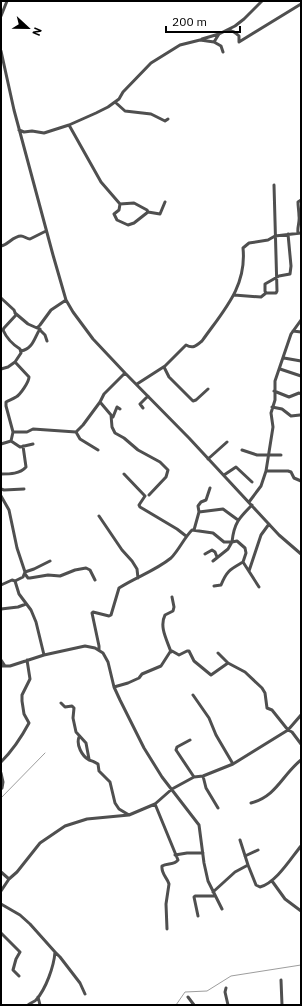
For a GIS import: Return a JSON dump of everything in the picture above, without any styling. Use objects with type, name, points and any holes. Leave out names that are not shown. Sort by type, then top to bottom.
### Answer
[{"type":"street","points":[[1,16],[7,1]]},
{"type":"street","points":[[19,130],[44,133],[69,125],[108,107],[119,99],[123,92],[151,63],[180,45],[219,34],[227,30],[244,19],[262,1]]},
{"type":"street","points":[[227,30],[232,30],[238,34],[239,42],[301,4]]},
{"type":"street","points":[[214,42],[219,34]]},
{"type":"street","points":[[200,40],[214,42],[221,46],[223,52]]},
{"type":"street","points":[[1,51],[19,130],[46,231],[66,300],[73,312],[81,324],[125,373],[224,475],[291,547],[301,554]]},
{"type":"street","points":[[115,102],[125,111],[151,114],[165,121],[168,119]]},
{"type":"street","points":[[69,125],[101,182],[120,204]]},
{"type":"street","points":[[234,295],[261,297],[266,293],[276,293],[277,291],[274,185]]},
{"type":"street","points":[[137,384],[164,367],[186,345],[191,348],[195,347],[202,341],[234,295],[242,274],[243,248],[249,243],[268,240],[275,236],[300,233],[297,228],[300,217],[298,202],[301,200]]},
{"type":"street","points":[[120,204],[134,203],[148,212],[160,214],[165,202]]},
{"type":"street","points":[[120,204],[119,210],[114,214],[117,220],[128,226],[148,212]]},
{"type":"street","points":[[1,246],[4,246],[19,236],[30,239],[46,231]]},
{"type":"street","points":[[266,293],[265,284],[276,278],[290,274],[291,266],[288,234]]},
{"type":"street","points":[[1,298],[28,324],[38,329],[45,335],[47,341]]},
{"type":"street","points":[[21,351],[27,350],[32,344],[40,325],[51,310],[66,300]]},
{"type":"street","points":[[15,313],[14,318],[4,330],[6,336],[12,344],[21,351]]},
{"type":"street","points":[[214,561],[228,549],[232,542],[235,526],[238,520],[251,504],[261,486],[266,471],[273,427],[271,413],[275,400],[275,381],[293,331],[301,320]]},
{"type":"street","points":[[293,331],[301,332]]},
{"type":"street","points":[[1,369],[8,367],[15,362],[21,351]]},
{"type":"street","points":[[284,358],[301,362]]},
{"type":"street","points":[[11,441],[13,432],[6,402],[14,399],[21,393],[22,388],[29,380],[29,377],[15,362]]},
{"type":"street","points":[[164,367],[169,377],[193,400],[196,400],[208,388]]},
{"type":"street","points":[[280,369],[301,376]]},
{"type":"street","points":[[13,432],[23,432],[33,429],[76,432],[100,402],[104,394],[125,373]]},
{"type":"street","points":[[274,391],[289,397],[299,393],[301,394]]},
{"type":"street","points":[[144,408],[140,404],[148,396]]},
{"type":"street","points":[[100,402],[112,416]]},
{"type":"street","points":[[120,409],[117,407],[112,416],[112,428],[116,433],[138,450],[160,462],[168,470],[166,477],[149,495]]},
{"type":"street","points":[[272,407],[282,409],[291,416],[300,415]]},
{"type":"street","points":[[76,432],[80,439],[98,450]]},
{"type":"street","points":[[1,444],[11,441]]},
{"type":"street","points":[[11,441],[20,447],[33,444]]},
{"type":"street","points":[[208,459],[228,442]]},
{"type":"street","points":[[1,474],[21,471],[26,467],[23,446]]},
{"type":"street","points":[[242,450],[257,455],[281,455]]},
{"type":"street","points":[[224,475],[236,467],[252,482]]},
{"type":"street","points":[[266,471],[288,471],[291,472],[294,478],[301,481]]},
{"type":"street","points":[[124,474],[145,496],[139,505],[140,507],[186,536]]},
{"type":"street","points":[[98,650],[100,646],[92,613],[109,616],[111,615],[119,588],[149,572],[172,556],[186,536],[194,530],[199,512],[198,506],[201,502],[206,500],[210,488]]},
{"type":"street","points":[[1,489],[24,489]]},
{"type":"street","points":[[1,496],[9,510],[19,553],[28,578],[48,575],[57,577],[84,568],[90,570],[95,580]]},
{"type":"street","points":[[199,512],[223,509],[238,520]]},
{"type":"street","points":[[99,516],[122,550],[132,561],[137,569],[138,578]]},
{"type":"street","points":[[249,571],[263,532],[269,524]]},
{"type":"street","points":[[194,530],[204,533],[213,533],[224,542],[237,541],[246,548],[243,562],[234,566],[224,577],[221,585],[214,586]]},
{"type":"street","points":[[206,554],[212,550],[217,557]]},
{"type":"street","points":[[1,585],[12,580],[15,581],[25,573],[50,561]]},
{"type":"street","points":[[243,562],[259,587]]},
{"type":"street","points":[[15,581],[19,594],[31,610],[36,622],[44,655]]},
{"type":"street","points":[[171,652],[165,638],[162,622],[165,615],[173,611],[174,607],[172,597]]},
{"type":"street","points":[[1,609],[26,604]]},
{"type":"street","points":[[1,660],[3,666],[86,646],[95,648],[103,653],[108,662],[114,687],[144,748],[162,778],[199,825],[208,880],[222,909]]},
{"type":"street","points":[[171,652],[172,651],[179,655],[189,651],[194,661],[211,675],[228,663]]},
{"type":"street","points":[[114,687],[128,683],[139,678],[142,674],[161,666],[171,652]]},
{"type":"street","points":[[218,653],[228,663],[245,672],[262,688],[265,694],[267,708],[272,710],[301,744]]},
{"type":"street","points":[[1,762],[19,742],[29,723],[24,714],[22,701],[22,695],[30,679],[27,660]]},
{"type":"street","points":[[193,695],[209,718],[216,735],[233,764]]},
{"type":"street","points":[[61,703],[65,707],[72,706],[74,708],[73,718],[76,732],[86,743],[89,759]]},
{"type":"street","points":[[1,891],[9,879],[17,872],[40,843],[65,826],[87,819],[129,815],[155,804],[172,790],[194,777],[203,776],[233,764],[288,730],[301,715]]},
{"type":"street","points":[[79,737],[80,749],[84,756],[98,764],[100,771],[110,782],[114,803],[119,809],[129,815]]},
{"type":"street","points":[[190,740],[177,747],[176,750],[194,777]]},
{"type":"street","points":[[251,803],[259,801],[270,794],[280,785],[294,766],[301,760]]},
{"type":"street","points":[[1,774],[3,782],[1,789]]},
{"type":"street","points":[[203,776],[206,788],[218,808]]},
{"type":"street","points":[[155,804],[178,860],[178,862],[164,864],[162,866],[163,874],[169,884],[166,904],[166,929]]},
{"type":"street","points":[[240,840],[251,873],[258,886],[266,886],[272,881],[301,846]]},
{"type":"street","points":[[245,856],[258,850]]},
{"type":"street","points":[[175,855],[203,853]]},
{"type":"street","points":[[213,892],[235,872],[248,865]]},
{"type":"street","points":[[1,872],[9,879]]},
{"type":"street","points":[[272,881],[285,899],[301,911]]},
{"type":"street","points":[[198,916],[194,897],[215,896]]},
{"type":"street","points":[[1,904],[20,915],[30,924],[60,957],[80,983],[85,994]]},
{"type":"street","points":[[1,933],[20,952],[13,970],[19,976]]},
{"type":"street","points":[[28,1005],[35,1000],[48,980],[54,962],[55,952]]},
{"type":"street","points":[[281,980],[282,1005]]},
{"type":"street","points":[[226,988],[225,992],[228,1005]]},
{"type":"street","points":[[38,996],[40,1005]]},
{"type":"street","points":[[188,997],[194,1005]]},
{"type":"waterway","points":[[1,798],[45,753]]},
{"type":"waterway","points":[[176,1005],[185,992],[207,991],[231,976],[301,965]]}]
